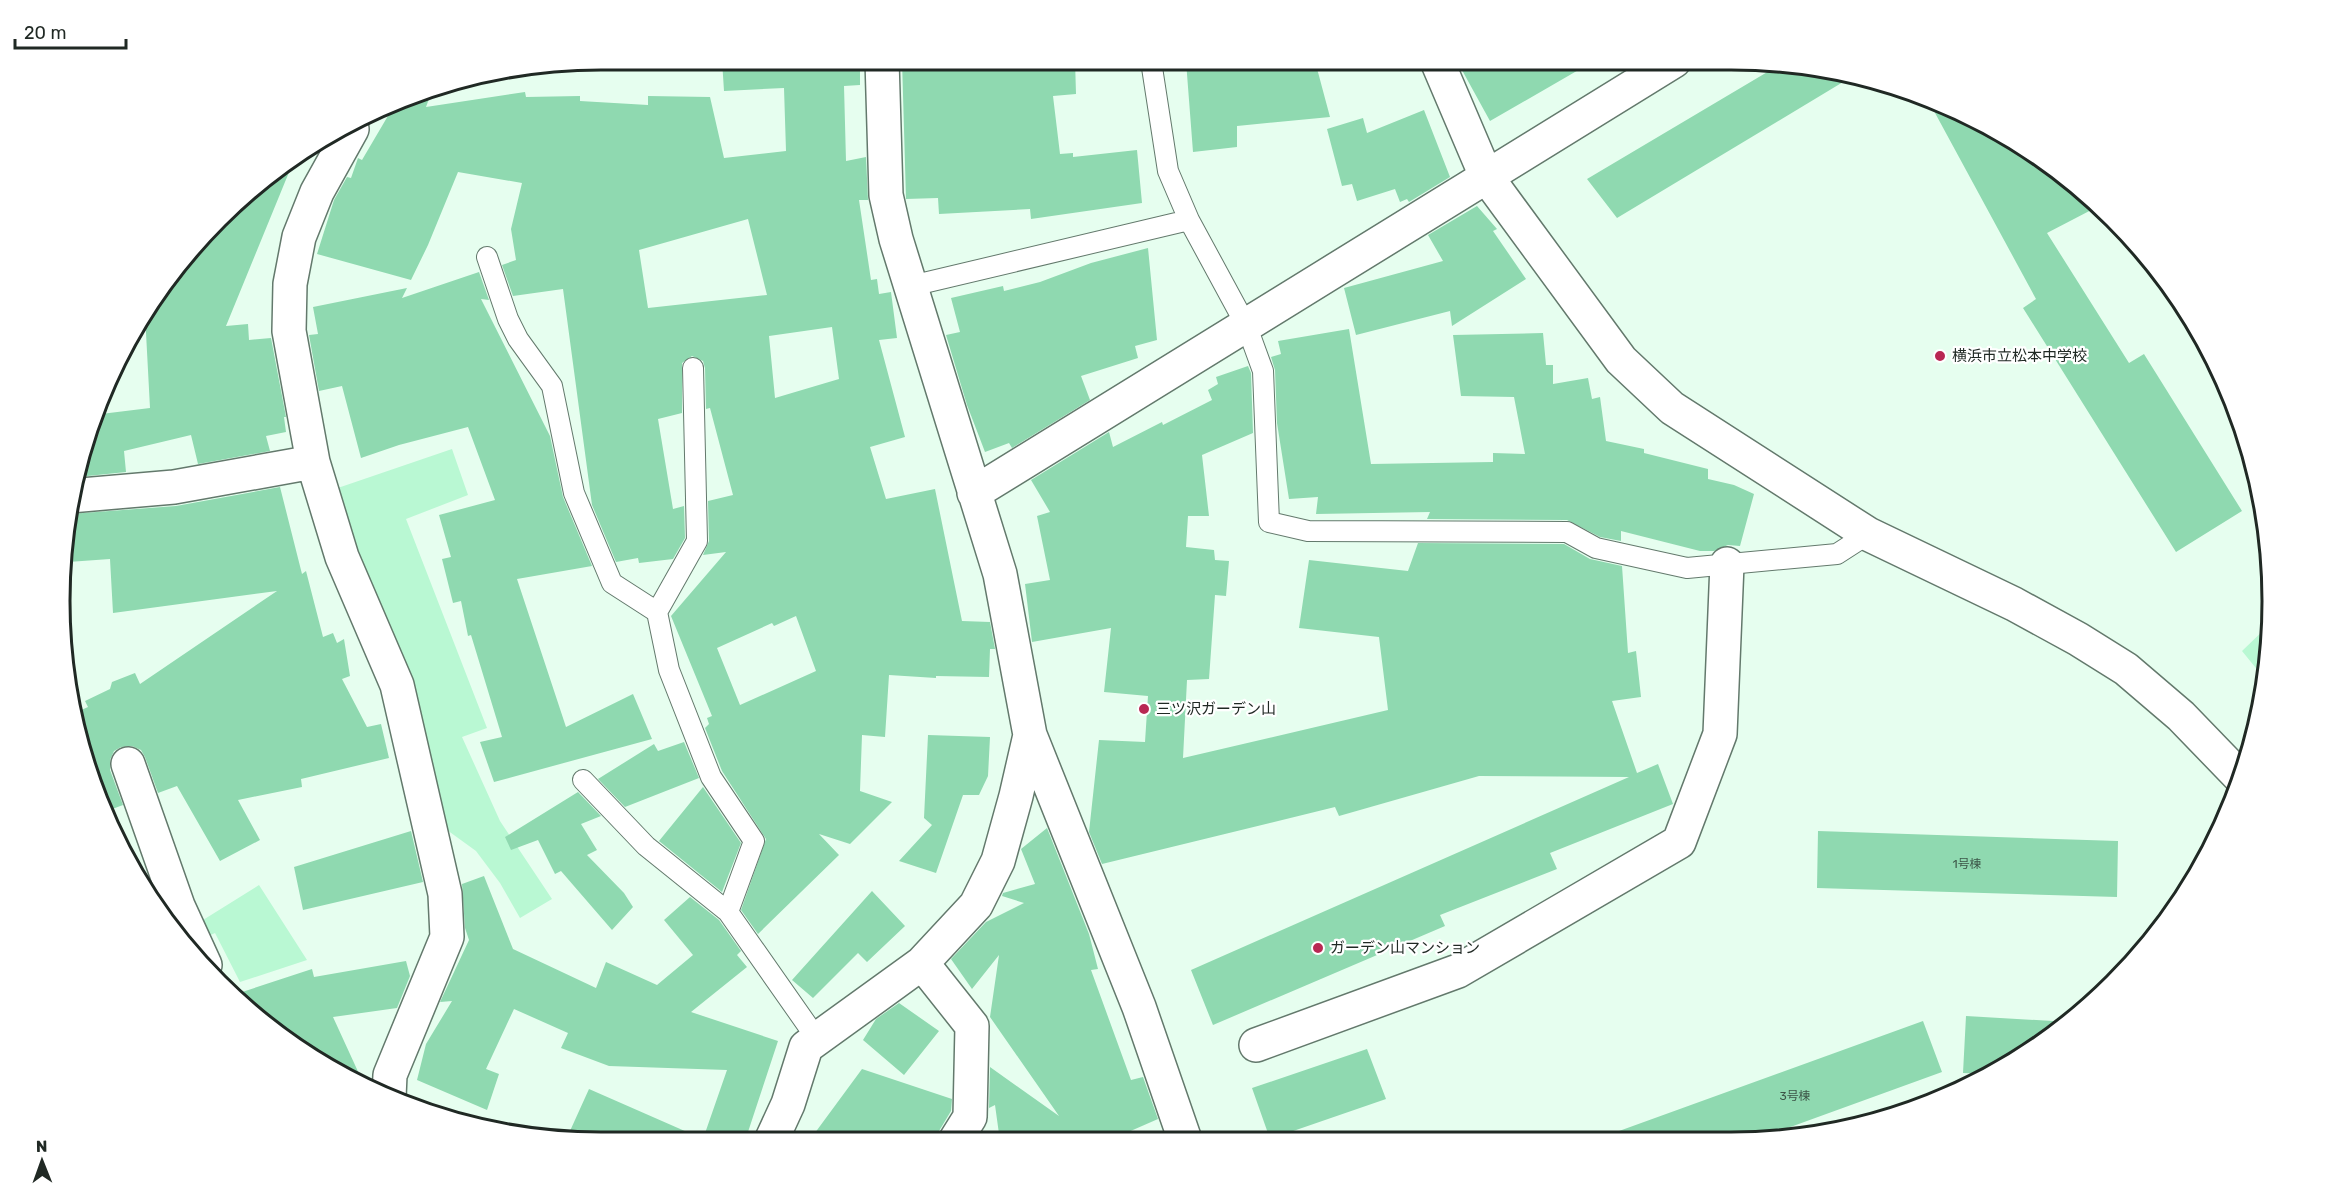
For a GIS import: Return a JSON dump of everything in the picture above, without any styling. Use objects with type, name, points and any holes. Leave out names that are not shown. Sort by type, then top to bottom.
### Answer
[{"type":"street","points":[[882,71],[886,195],[896,239],[1000,574],[1030,735],[1139,1007],[1182,1132]]},
{"type":"street","points":[[1441,71],[1486,176],[1621,360],[1672,408],[1868,534],[2014,604],[2078,639],[2126,669],[2181,716],[2234,770]]},
{"type":"street","points":[[974,493],[1247,327],[1658,71]]},
{"type":"street","points":[[349,135],[307,215],[294,260],[290,284],[289,331],[313,462],[342,557],[397,685],[445,894],[447,937],[390,1076],[389,1088]]},
{"type":"street","points":[[82,495],[174,487],[313,462]]},
{"type":"street","points":[[1256,1045],[1458,971],[1679,842],[1720,734],[1727,564]]},
{"type":"street","points":[[775,1132],[788,1104],[806,1047],[922,963],[976,905],[994,870],[1016,796],[1030,735]]},
{"type":"street","points":[[128,764],[178,906],[195,944]]},
{"type":"street","points":[[922,963],[972,1026],[969,1117],[960,1132]]},
{"type":"lane","points":[[1153,71],[1168,171],[1189,220],[1247,327],[1263,371],[1269,522],[1308,531],[1567,532],[1596,548],[1687,568],[1837,554],[1868,534]]},
{"type":"lane","points":[[911,286],[1189,220]]},
{"type":"lane","points":[[486,257],[508,319],[518,339],[552,386],[574,493],[612,583],[657,612]]},
{"type":"lane","points":[[693,368],[698,541],[657,612],[669,670],[711,777],[754,841],[728,912]]},
{"type":"lane","points":[[583,780],[646,846],[728,912],[817,1039]]},
{"type":"green space","points":[[452,449],[468,495],[406,519],[487,728],[462,737],[500,821],[552,899],[520,918],[500,883],[476,851],[436,822],[329,491]]},
{"type":"green space","points":[[2260,634],[2257,670],[2242,651]]},
{"type":"green space","points":[[259,885],[307,960],[240,982],[215,933],[202,939],[195,925]]},
{"type":"building","points":[[723,71],[860,71],[860,85],[844,86],[846,161],[866,157],[868,200],[859,200],[871,280],[877,279],[879,294],[891,292],[897,338],[879,340],[905,437],[870,447],[886,499],[935,489],[962,621],[990,622],[995,649],[990,649],[989,677],[936,676],[936,678],[889,675],[885,737],[862,735],[860,791],[892,802],[850,844],[819,834],[839,855],[758,934],[741,910],[766,839],[722,771],[705,728],[709,724],[707,718],[712,716],[671,616],[726,552],[703,555],[709,541],[708,501],[733,495],[710,408],[706,409],[703,361],[692,356],[682,363],[682,413],[658,419],[673,509],[684,506],[685,538],[673,559],[639,563],[638,558],[616,562],[592,505],[563,289],[513,296],[502,265],[516,260],[511,229],[522,183],[458,172],[411,280],[317,254],[334,200],[347,177],[351,178],[358,158],[362,160],[388,115],[429,100],[426,107],[525,92],[526,97],[580,96],[580,101],[648,105],[648,96],[710,97],[724,158],[786,151],[784,88],[724,91]],"holes":[[[748,219],[767,295],[648,308],[639,250]],[[832,327],[839,379],[775,398],[769,336]],[[796,616],[816,671],[740,705],[717,648],[772,623],[774,626]]]},
{"type":"building","points":[[902,71],[1075,71],[1076,94],[1053,96],[1060,154],[1073,153],[1073,157],[1137,150],[1142,203],[1031,219],[1030,209],[939,214],[938,198],[906,199]]},
{"type":"building","points":[[1187,71],[1318,71],[1330,117],[1237,126],[1237,147],[1193,152]]},
{"type":"building","points":[[1462,71],[1577,71],[1490,121]]},
{"type":"building","points":[[1767,72],[1800,75],[1842,83],[1617,218],[1587,179]]},
{"type":"building","points":[[1424,110],[1450,177],[1409,202],[1407,199],[1400,202],[1395,189],[1357,201],[1352,184],[1342,186],[1327,129],[1363,118],[1367,133]]},
{"type":"building","points":[[1934,111],[1965,125],[2026,160],[2090,211],[2047,233],[2129,363],[2144,354],[2242,511],[2176,552],[2023,308],[2036,299]]},
{"type":"building","points":[[289,172],[226,326],[248,324],[249,340],[271,338],[286,417],[284,417],[286,432],[266,436],[270,451],[198,464],[191,435],[124,451],[126,472],[86,476],[105,413],[150,408],[146,330],[180,278],[202,251],[251,202]]},
{"type":"building","points":[[1477,206],[1497,229],[1493,231],[1526,279],[1452,326],[1450,311],[1356,335],[1344,288],[1443,261],[1428,235]]},
{"type":"building","points":[[1148,248],[1157,340],[1135,346],[1138,358],[1081,376],[1090,400],[1012,448],[1009,443],[985,452],[967,405],[946,335],[960,332],[951,298],[1003,286],[1004,291],[1040,282],[1091,263]]},
{"type":"building","points":[[479,272],[489,300],[481,299],[550,436],[563,497],[592,566],[517,579],[566,727],[633,694],[652,739],[494,782],[480,742],[502,737],[471,635],[468,636],[461,601],[453,603],[442,559],[451,557],[439,515],[495,500],[468,427],[399,445],[361,458],[342,386],[319,391],[309,335],[318,334],[313,307],[407,288],[402,298]]},
{"type":"building","points":[[1349,329],[1371,464],[1493,462],[1493,453],[1525,454],[1514,397],[1461,396],[1453,335],[1543,333],[1546,365],[1553,365],[1553,384],[1588,378],[1592,399],[1600,397],[1606,441],[1644,449],[1644,453],[1708,469],[1708,479],[1734,485],[1754,494],[1740,546],[1728,545],[1714,551],[1700,551],[1621,531],[1621,541],[1600,537],[1567,520],[1427,519],[1430,512],[1316,514],[1318,497],[1289,499],[1277,423],[1275,370],[1271,357],[1281,354],[1278,341]]},
{"type":"building","points":[[1248,366],[1251,373],[1253,433],[1202,455],[1209,516],[1188,516],[1186,547],[1214,550],[1215,560],[1229,561],[1226,596],[1215,595],[1209,679],[1187,680],[1183,758],[1388,710],[1379,637],[1299,628],[1309,560],[1408,571],[1418,543],[1564,544],[1590,559],[1622,566],[1628,653],[1636,651],[1641,697],[1612,701],[1637,773],[1658,764],[1673,804],[1550,853],[1557,869],[1440,915],[1445,926],[1213,1025],[1191,970],[1629,777],[1479,776],[1339,816],[1335,807],[1102,864],[1089,832],[1099,740],[1145,742],[1148,696],[1104,692],[1111,628],[1032,642],[1025,584],[1050,580],[1037,516],[1050,512],[1031,480],[1109,432],[1113,447],[1212,400],[1208,390],[1218,384],[1216,377]]},
{"type":"building","points":[[280,487],[302,574],[306,571],[323,637],[333,633],[337,643],[344,639],[350,676],[342,679],[367,727],[381,724],[389,758],[301,779],[302,787],[238,800],[260,840],[220,861],[177,786],[158,793],[145,757],[141,750],[132,746],[121,747],[114,751],[110,760],[110,770],[123,805],[113,809],[99,772],[82,710],[88,707],[85,701],[110,689],[112,682],[135,673],[140,684],[277,591],[113,613],[110,559],[72,562],[78,513],[176,506]]},
{"type":"building","points":[[928,735],[990,737],[988,776],[979,795],[963,795],[936,873],[899,861],[932,825],[924,818]]},
{"type":"building","points":[[684,742],[699,778],[625,807],[598,779],[654,744],[658,751]]},
{"type":"building","points":[[703,787],[741,843],[722,892],[659,841]]},
{"type":"building","points":[[578,792],[601,816],[581,824],[597,850],[587,855],[624,893],[633,907],[612,930],[561,871],[555,874],[538,840],[511,850],[505,837]]},
{"type":"building","points":[[1047,828],[1089,934],[1098,969],[1091,970],[1131,1080],[1143,1077],[1158,1119],[1128,1132],[999,1132],[995,1105],[989,1108],[990,1067],[1059,1116],[990,1017],[999,955],[972,989],[951,959],[986,922],[1024,903],[1002,896],[1003,893],[1035,884],[1021,849]]},
{"type":"building","points":[[411,831],[423,882],[303,910],[294,867]]},
{"type":"building","points":[[1818,831],[2118,841],[2117,897],[1817,888]]},
{"type":"building","points":[[484,876],[513,949],[596,988],[606,962],[657,985],[693,955],[664,920],[690,897],[719,920],[741,951],[737,955],[747,967],[691,1012],[778,1041],[748,1132],[705,1132],[727,1070],[609,1066],[561,1048],[568,1033],[514,1009],[486,1069],[499,1074],[487,1110],[417,1080],[426,1044],[452,1001],[440,1002],[469,940],[465,928],[462,884]]},
{"type":"building","points":[[872,891],[905,926],[867,962],[858,953],[813,998],[792,980]]},
{"type":"building","points":[[406,961],[410,976],[397,1008],[333,1017],[359,1074],[306,1043],[242,992],[312,969],[314,977]]},
{"type":"building","points":[[899,1003],[939,1031],[904,1075],[863,1040],[876,1019]]},
{"type":"building","points":[[1966,1016],[2056,1021],[1996,1061],[1973,1073],[1963,1073]]},
{"type":"building","points":[[1923,1021],[1942,1072],[1784,1129],[1616,1132]]},
{"type":"building","points":[[1367,1049],[1386,1099],[1290,1132],[1268,1132],[1252,1088]]},
{"type":"building","points":[[862,1069],[952,1099],[951,1111],[937,1132],[816,1132]]},
{"type":"building","points":[[589,1089],[687,1132],[570,1131]]},
{"type":"place","name":"横浜市立松本中学校","points":[[1940,356]]},
{"type":"place","name":"三ツ沢ガーデン山","points":[[1144,709]]},
{"type":"place","name":"ガーデン山マンション","points":[[1318,948]]}]
